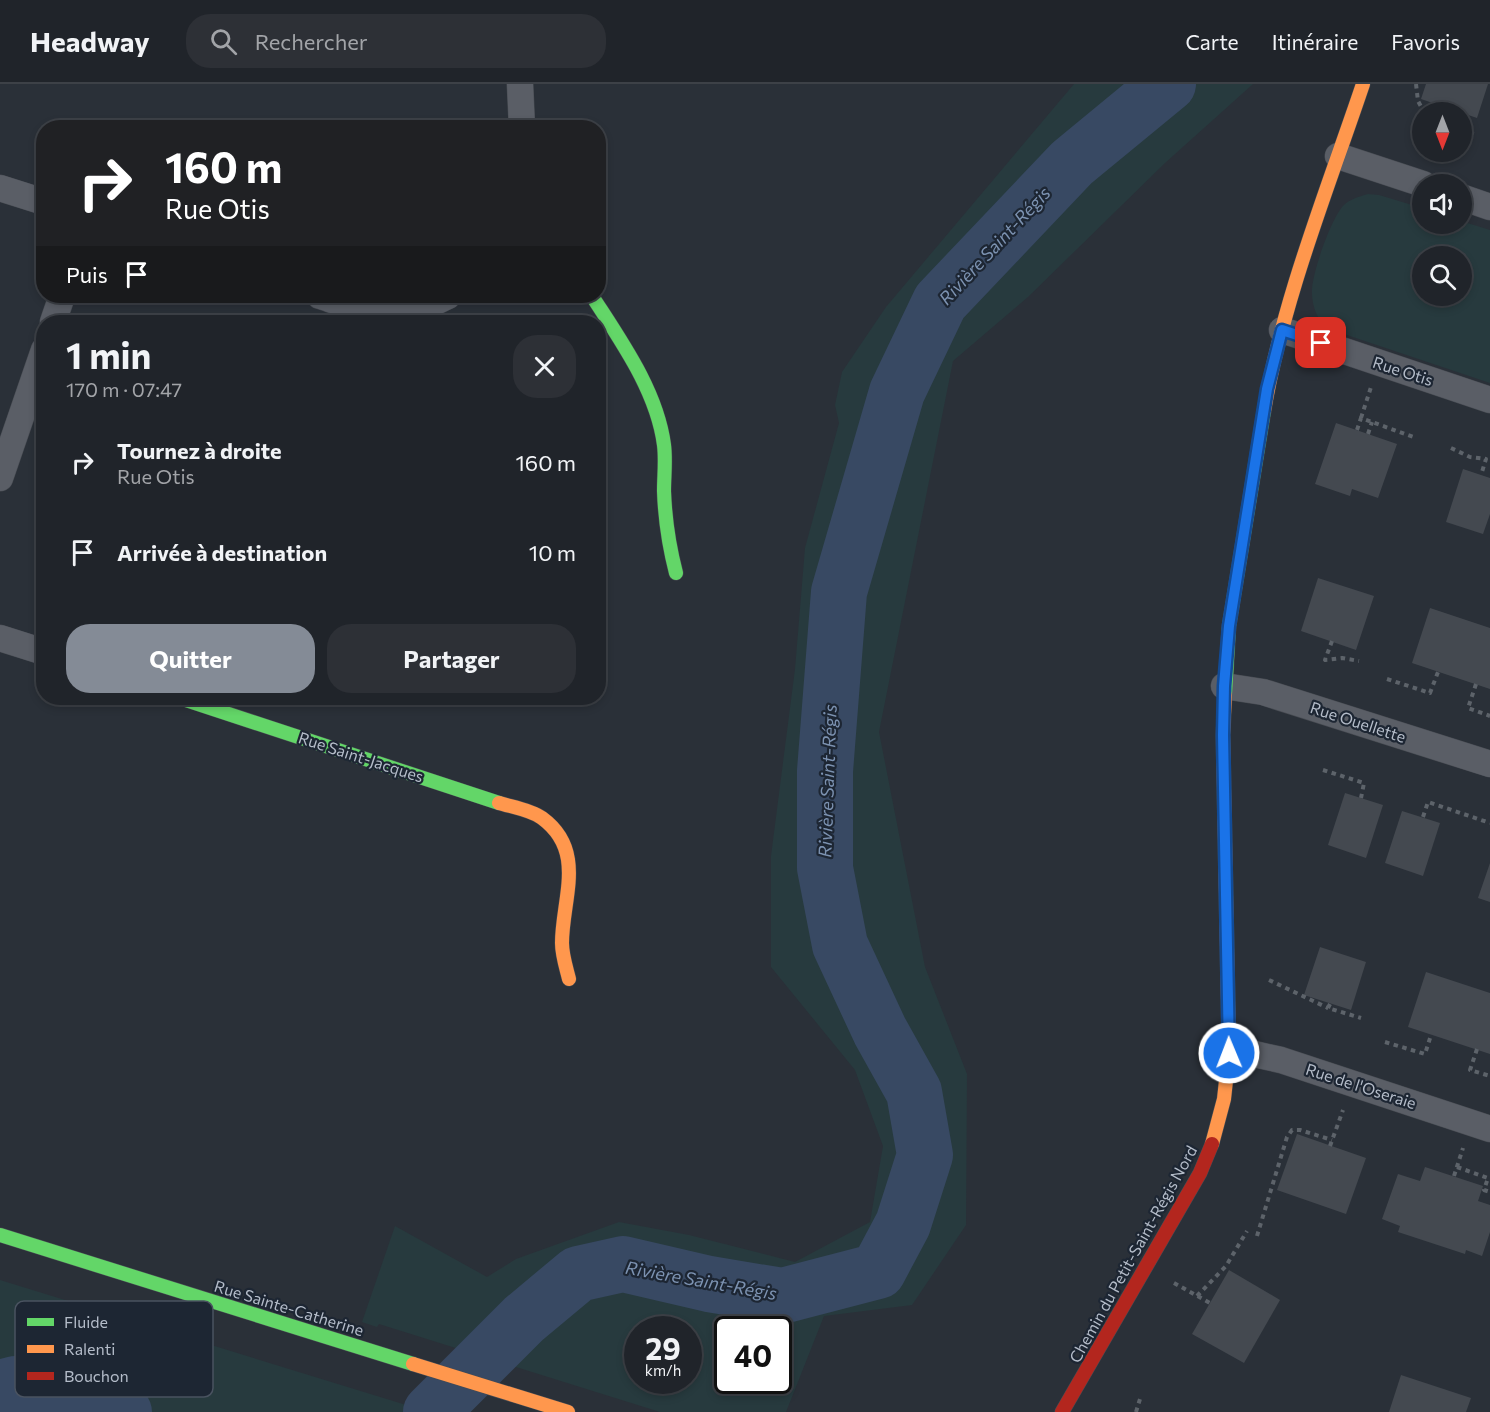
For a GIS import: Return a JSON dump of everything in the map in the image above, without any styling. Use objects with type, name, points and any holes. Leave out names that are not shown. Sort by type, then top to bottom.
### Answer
[{"type":"street","points":[[520,84],[522,120]]},
{"type":"street","name":"Chemin du Petit-Saint-Régis Nord","points":[[1062,1412],[1200,1173],[1214,1142],[1225,1098],[1229,1053],[1223,747],[1224,686],[1229,626],[1272,366],[1363,84]]},
{"type":"street","points":[[1338,156],[1412,180]]},
{"type":"street","points":[[0,188],[36,199]]},
{"type":"street","points":[[1472,201],[1490,207]]},
{"type":"street","points":[[342,303],[386,313],[404,313],[433,303]]},
{"type":"street","points":[[606,320],[640,380],[660,426],[664,453],[666,528],[676,573]]},
{"type":"street","name":"Rue Otis","points":[[1282,330],[1490,400]]},
{"type":"street","points":[[0,478],[36,373]]},
{"type":"street","points":[[0,638],[36,649]]},
{"type":"street","name":"Rue Ouellette","points":[[1224,686],[1249,688],[1263,692],[1490,764]]},
{"type":"street","name":"Rue Saint-Jacques","points":[[201,705],[542,817],[554,826],[562,840],[571,868],[562,944],[569,979]]},
{"type":"street","name":"Rue de l'Oseraie","points":[[1229,1053],[1267,1056],[1490,1129]]},
{"type":"street","name":"Rue Sainte-Catherine","points":[[0,1235],[211,1301]]},
{"type":"street","name":"Rue Sainte-Catherine","points":[[213,1302],[568,1412]]},
{"type":"path","points":[[1416,84],[1419,102]]},
{"type":"path","points":[[1357,430],[1361,418],[1416,438]]},
{"type":"path","points":[[1368,434],[1372,422]]},
{"type":"path","points":[[1451,448],[1470,456],[1486,459],[1480,476]]},
{"type":"path","points":[[1332,641],[1325,660],[1342,658],[1359,662]]},
{"type":"path","points":[[1387,679],[1430,693],[1438,672]]},
{"type":"path","points":[[1476,684],[1468,708],[1490,716]]},
{"type":"path","points":[[1323,770],[1364,783],[1361,798]]},
{"type":"path","points":[[1423,817],[1428,802],[1490,823]]},
{"type":"path","points":[[1269,980],[1361,1018]]},
{"type":"path","points":[[1385,1042],[1425,1054],[1431,1035]]},
{"type":"path","points":[[1477,1049],[1470,1070],[1490,1076]]},
{"type":"path","points":[[1330,1146],[1353,1083]]},
{"type":"path","points":[[1257,1236],[1287,1137],[1292,1130],[1300,1130],[1332,1140]]},
{"type":"path","points":[[1457,1167],[1488,1178],[1484,1190],[1490,1191]]},
{"type":"path","points":[[1197,1296],[1226,1266],[1247,1231]]},
{"type":"path","points":[[1146,1268],[1210,1303]]},
{"type":"path","points":[[1136,1412],[1140,1399]]},
{"type":"green space","points":[[1074,84],[1253,84],[1165,163],[1028,297],[953,361],[879,732],[925,967],[967,1074],[966,1225],[912,1305],[824,1316],[786,1412],[660,1412],[379,1324],[377,1327],[362,1322],[395,1226],[487,1277],[516,1259],[619,1222],[689,1235],[795,1262],[870,1222],[883,1146],[855,1070],[771,967],[771,856],[795,669],[805,548],[839,423],[835,405],[842,372],[886,307]]},
{"type":"green space","points":[[1368,194],[1412,205],[1412,234],[1472,234],[1472,224],[1490,230],[1490,383],[1341,333],[1320,320],[1314,307],[1312,293],[1315,274],[1333,223],[1343,206],[1351,200]]},
{"type":"green space","points":[[0,1280],[68,1301],[15,1301],[15,1397],[213,1397],[213,1346],[429,1412],[0,1412]]},
{"type":"building","points":[[1426,84],[1488,84],[1477,118],[1472,116],[1472,102],[1430,102],[1421,99]]},
{"type":"building","points":[[1336,423],[1397,444],[1378,498],[1352,489],[1350,496],[1315,484]]},
{"type":"building","points":[[1463,469],[1490,478],[1490,514],[1483,534],[1446,522]]},
{"type":"building","points":[[1318,578],[1374,596],[1356,650],[1301,631]]},
{"type":"building","points":[[1430,608],[1490,628],[1490,689],[1412,663]]},
{"type":"building","points":[[1345,793],[1383,805],[1366,858],[1328,845]]},
{"type":"building","points":[[1402,811],[1440,823],[1423,876],[1385,863]]},
{"type":"building","points":[[1490,863],[1490,902],[1478,898]]},
{"type":"building","points":[[1320,947],[1366,962],[1351,1010],[1304,995]]},
{"type":"building","points":[[1426,972],[1490,993],[1490,1054],[1408,1027]]},
{"type":"building","points":[[1297,1134],[1366,1158],[1346,1214],[1277,1190]]},
{"type":"building","points":[[1425,1167],[1483,1186],[1478,1201],[1490,1205],[1490,1232],[1482,1256],[1466,1250],[1465,1254],[1398,1232],[1400,1226],[1382,1219],[1398,1174],[1420,1181]]},
{"type":"building","points":[[1229,1270],[1280,1300],[1244,1363],[1192,1334]]},
{"type":"building","points":[[1401,1375],[1471,1398],[1466,1412],[1389,1412]]},
{"type":"waterway","name":"Rivière Saint-Régis","points":[[431,1412],[524,1319],[578,1274],[623,1264],[709,1284],[782,1296],[878,1271],[903,1224],[925,1155],[914,1092],[880,1031],[840,945],[825,868],[825,771],[839,592],[897,392],[940,302],[1072,163],[1168,84]]},
{"type":"waterway","name":"Rivière Saint-Régis","points":[[0,1388],[15,1384]]},
{"type":"waterway","name":"Rivière Saint-Régis","points":[[90,1397],[124,1412]]},
{"type":"traffic: fast","points":[[596,303],[604,315]]},
{"type":"traffic: fast","points":[[606,318],[646,386],[660,425],[665,451],[666,522],[676,573]]},
{"type":"traffic: fast","points":[[1225,695],[1229,626],[1264,411]]},
{"type":"traffic: fast","points":[[201,705],[499,803]]},
{"type":"traffic: fast","points":[[0,1235],[211,1301]]},
{"type":"traffic: fast","points":[[213,1302],[413,1364]]},
{"type":"traffic: slow","points":[[1264,411],[1272,369],[1294,287],[1363,84]]},
{"type":"traffic: slow","points":[[1212,1144],[1224,1099],[1229,1053],[1223,735],[1225,695]]},
{"type":"traffic: slow","points":[[499,803],[538,815],[556,831],[564,845],[569,876],[562,943],[569,979]]},
{"type":"traffic: slow","points":[[413,1364],[568,1412]]},
{"type":"traffic: jam","points":[[1062,1412],[1200,1173],[1212,1144]]},
{"type":"route","points":[[1229,1053],[1223,735],[1229,626],[1267,389],[1282,330],[1321,343]]}]
